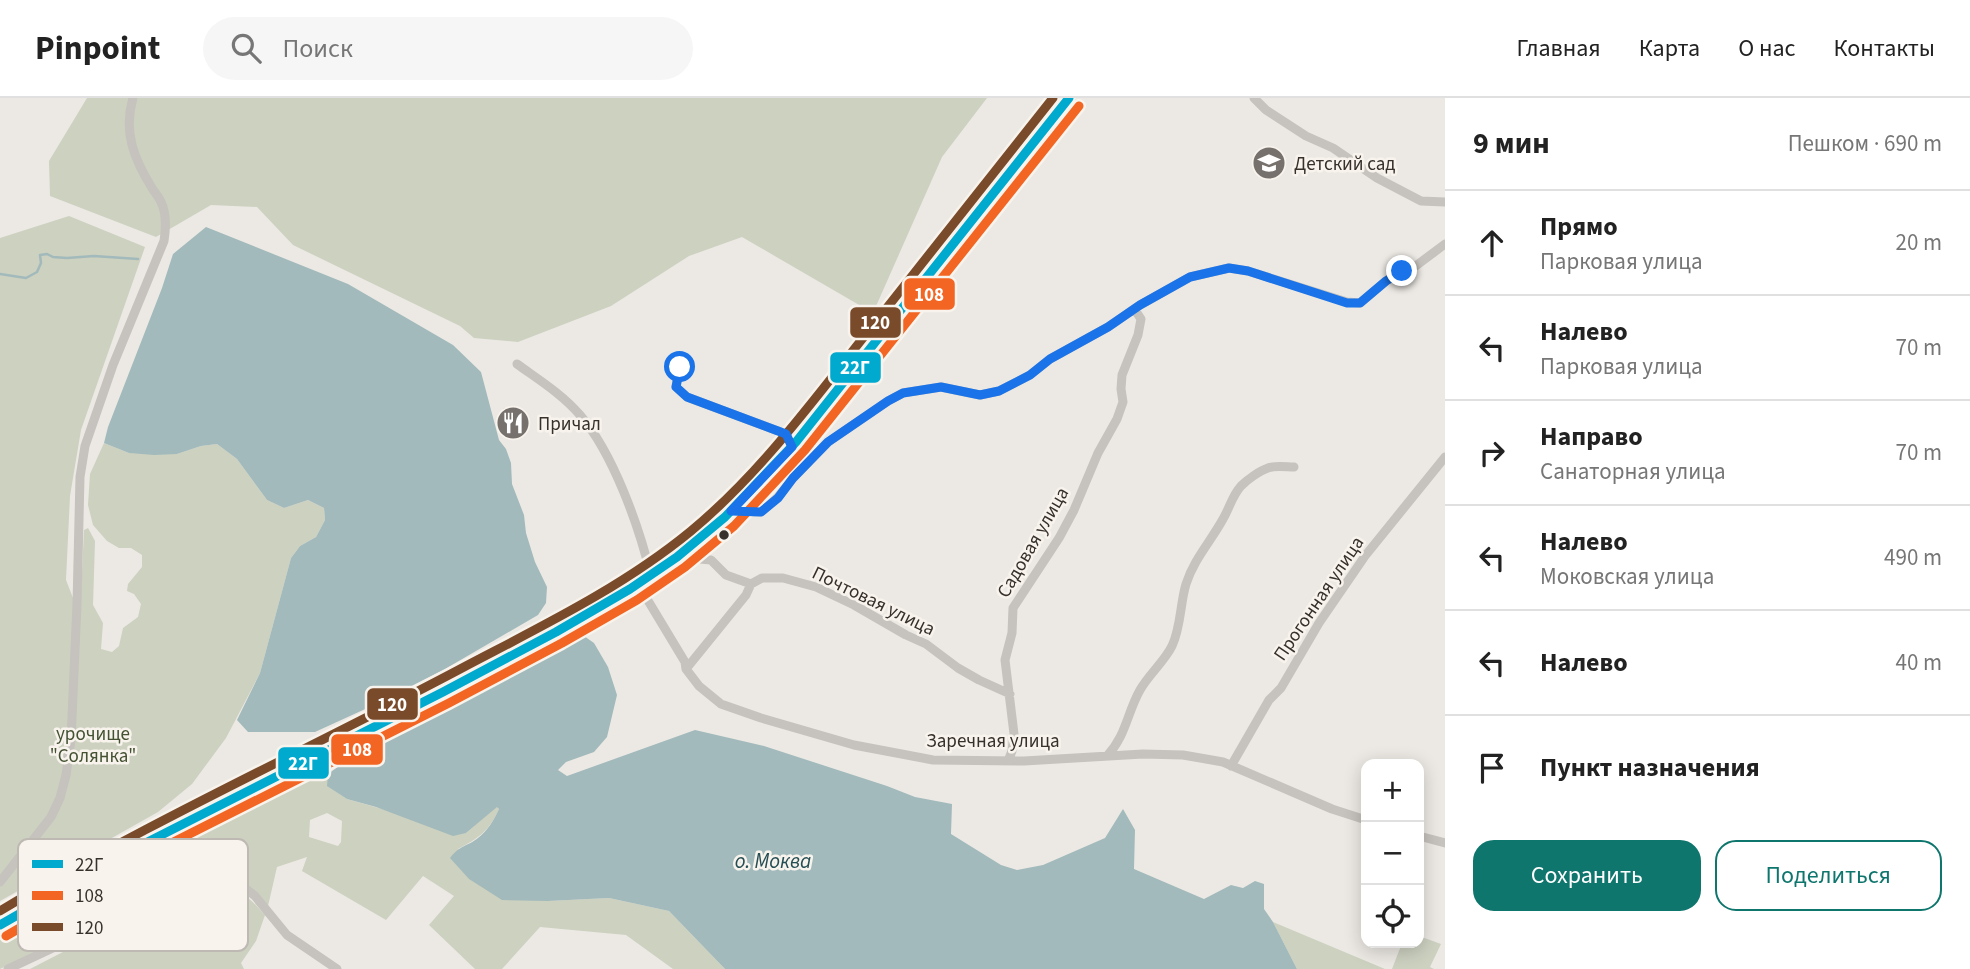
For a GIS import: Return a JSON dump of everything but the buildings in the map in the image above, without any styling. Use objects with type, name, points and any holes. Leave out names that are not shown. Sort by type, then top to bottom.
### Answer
[{"type":"main road","points":[[152,839],[267,779],[444,693],[645,580],[699,540],[731,511],[792,447],[1069,98]]},
{"type":"main road","points":[[0,925],[18,914]]},
{"type":"street","points":[[34,839],[51,817],[60,798],[71,740],[80,477],[85,446],[113,365],[164,241],[166,223],[162,203],[138,162],[130,141],[129,114],[133,98]]},
{"type":"street","points":[[1254,98],[1266,110],[1306,136],[1333,148],[1377,178],[1421,201],[1445,202]]},
{"type":"street","points":[[731,511],[761,512],[778,498],[793,478],[828,442],[896,397],[919,389],[941,387],[980,395],[999,391],[1030,375],[1050,359],[1190,277],[1229,268],[1248,271],[1347,303],[1360,303],[1386,281],[1413,268],[1445,244]]},
{"type":"street","name":"Садовая улица","points":[[1008,761],[1014,734],[1004,660],[1012,633],[1013,608],[1059,538],[1098,453],[1117,419],[1123,401],[1122,374],[1138,335],[1141,319],[1135,310]]},
{"type":"street","name":"Заречная улица","points":[[517,364],[557,393],[580,415],[603,449],[629,506],[645,551],[645,580],[686,669],[699,686],[721,704],[854,745],[933,760],[1008,761],[1143,754],[1183,755],[1223,762],[1361,818]]},
{"type":"street","points":[[680,367],[676,387],[687,397],[786,434],[792,447]]},
{"type":"street","name":"Прогонная улица","points":[[1231,766],[1269,700],[1281,688],[1319,623],[1365,556],[1445,457]]},
{"type":"street","points":[[1107,756],[1124,734],[1130,710],[1140,690],[1172,645],[1186,583],[1194,564],[1223,519],[1233,496],[1244,483],[1268,468],[1294,467]]},
{"type":"street","points":[[677,557],[711,560],[726,575],[751,584],[746,595],[686,669]]},
{"type":"street","name":"Почтовая улица","points":[[751,584],[762,578],[783,578],[816,587],[926,644],[958,668],[1010,694]]},
{"type":"street","points":[[1424,837],[1445,843]]},
{"type":"street","points":[[0,882],[18,859]]},
{"type":"street","points":[[248,891],[287,935],[337,969]]},
{"type":"street","points":[[8,969],[46,951]]},
{"type":"green space","points":[[87,98],[987,98],[942,157],[873,313],[742,237],[689,256],[611,306],[518,342],[474,338],[460,326],[293,245],[257,207],[211,205],[156,237],[50,196],[49,161]]},
{"type":"green space","name":"урочище \"Солянка\"","points":[[69,216],[145,247],[81,430],[70,496],[66,580],[80,616],[84,530],[88,528],[95,541],[93,605],[103,623],[101,649],[112,652],[119,646],[123,628],[138,617],[141,604],[134,594],[127,591],[128,584],[142,567],[142,555],[131,548],[119,548],[107,541],[93,525],[88,505],[90,474],[104,443],[129,453],[177,454],[217,444],[237,459],[267,500],[284,508],[308,500],[324,508],[325,520],[316,537],[300,546],[291,558],[260,673],[226,738],[192,784],[158,812],[110,839],[18,839],[18,891],[0,901],[0,238]]},
{"type":"green space","points":[[328,774],[328,786],[347,799],[466,833],[497,806],[499,809],[487,828],[458,849],[548,901],[609,898],[669,911],[725,969],[673,969],[626,935],[540,927],[502,969],[475,969],[429,925],[454,896],[423,876],[386,920],[302,871],[307,857],[277,867],[268,906],[248,886],[248,839],[177,839],[236,807],[271,795],[307,777]],"holes":[[[327,813],[342,821],[341,842],[338,846],[309,837],[310,820]]]},
{"type":"green space","points":[[248,899],[265,915],[256,941],[241,963],[244,969],[30,969],[65,951],[248,951]]},
{"type":"green space","points":[[1273,922],[1385,969],[1297,969]]},
{"type":"green space","points":[[18,927],[18,951],[38,951],[0,969],[0,938]]},
{"type":"green space","points":[[1424,938],[1441,944],[1430,967],[1434,969],[1392,969],[1400,948],[1424,948]]},
{"type":"water","points":[[206,227],[348,284],[453,345],[481,372],[499,440],[511,463],[512,484],[524,515],[526,533],[535,562],[547,587],[546,603],[538,615],[445,669],[315,732],[248,732],[237,720],[260,673],[291,558],[300,546],[316,537],[325,520],[324,508],[308,500],[284,508],[267,500],[237,459],[217,444],[177,454],[154,455],[129,453],[104,443],[173,254]]},
{"type":"water","name":"о. Моква","points":[[584,636],[594,643],[608,667],[617,695],[607,737],[594,752],[566,762],[558,770],[567,776],[695,730],[764,746],[915,797],[952,804],[951,834],[1001,865],[1017,870],[1043,865],[1105,838],[1123,809],[1135,830],[1134,869],[1204,899],[1231,885],[1243,888],[1255,881],[1264,884],[1264,909],[1297,969],[725,969],[669,911],[609,898],[502,900],[469,879],[450,858],[457,850],[485,832],[499,809],[497,807],[466,833],[453,836],[347,799],[327,786],[328,774],[346,761],[576,637]]},
{"type":"waterway","points":[[0,274],[26,278],[37,272],[41,263],[40,255],[47,254],[67,258],[94,256],[138,259]]},
{"type":"transit line","name":"120","points":[[128,839],[552,621],[638,570],[691,531],[715,510],[780,442],[1053,98]]},
{"type":"transit line","name":"22Г","points":[[154,839],[556,632],[630,589],[677,557],[725,517],[796,442],[1069,98]]},
{"type":"transit line","name":"108","points":[[180,839],[562,643],[637,600],[685,567],[734,526],[805,450],[1079,106]]},
{"type":"transit line","name":"120","points":[[0,911],[18,901]]},
{"type":"transit line","name":"22Г","points":[[0,925],[18,915]]},
{"type":"transit line","name":"108","points":[[6,936],[18,929]]},
{"type":"place","name":"Детский сад","points":[[1269,163]]},
{"type":"place","name":"Причал","points":[[513,423]]},
{"type":"route","points":[[680,367],[676,387],[687,397],[786,434],[792,447],[731,511],[761,512],[778,498],[793,478],[828,442],[888,401],[903,393],[941,387],[980,395],[999,391],[1030,375],[1050,359],[1190,277],[1229,268],[1293,284],[1347,303],[1360,303],[1402,271]]}]
